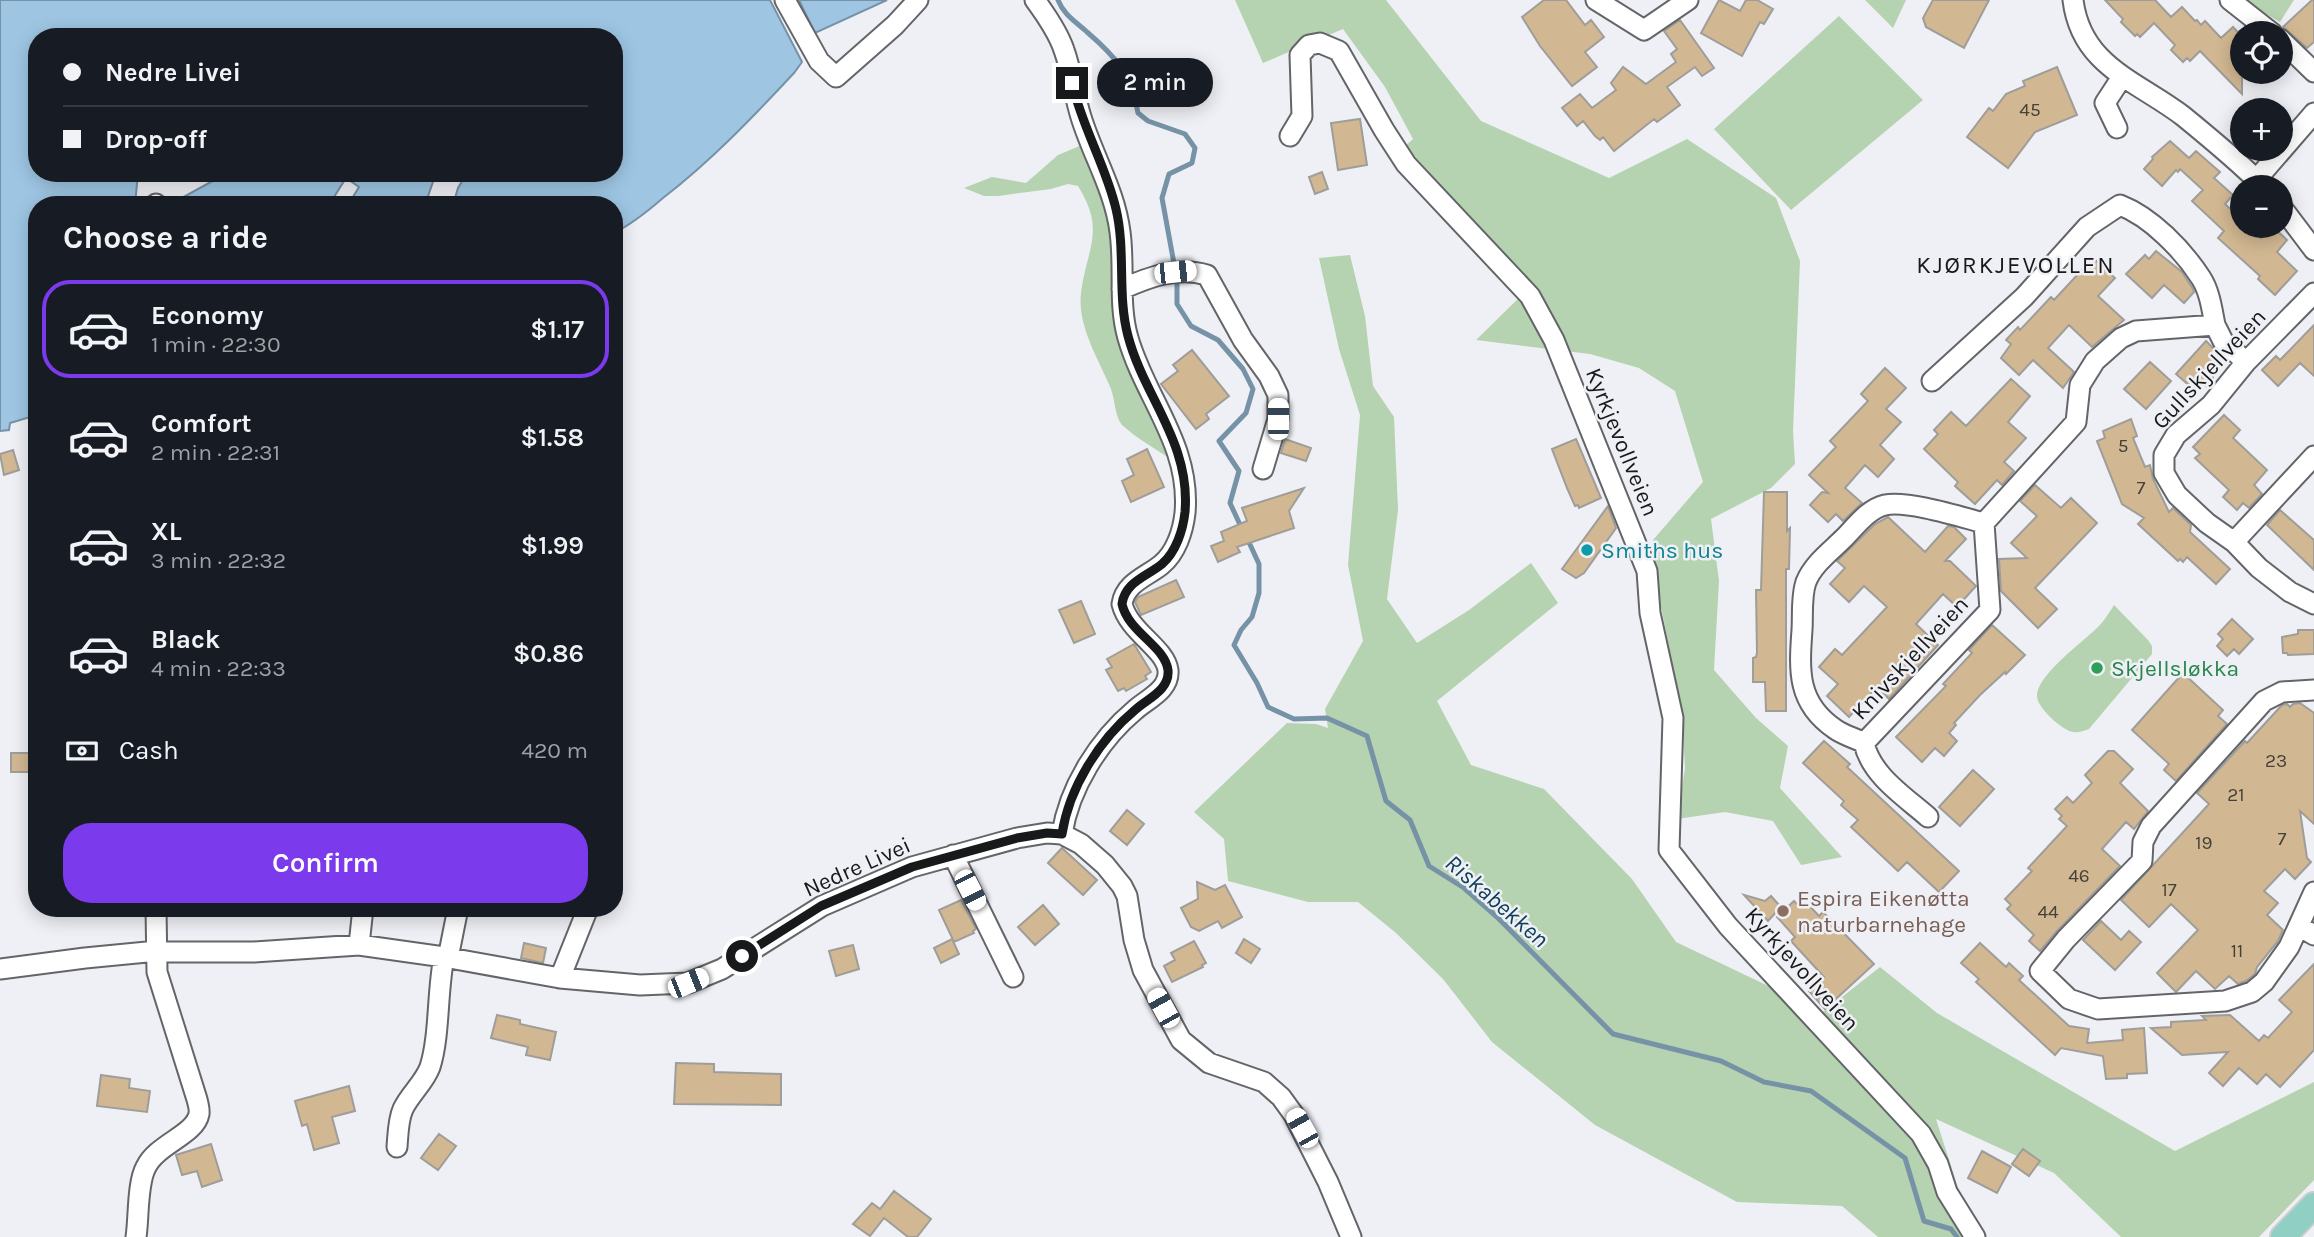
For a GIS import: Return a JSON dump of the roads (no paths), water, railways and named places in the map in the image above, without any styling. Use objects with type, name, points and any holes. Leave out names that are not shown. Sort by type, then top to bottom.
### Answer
[{"type":"main road","points":[[2283,1237],[2314,1205]]},
{"type":"street","points":[[785,0],[819,61],[836,77],[895,25],[918,0]]},
{"type":"street","points":[[1035,0],[1064,48],[1081,119],[1115,207],[1122,252],[1122,289],[1128,336],[1143,377],[1171,431],[1186,499],[1181,534],[1173,550],[1163,563],[1127,590],[1122,604],[1128,620],[1161,655],[1166,664],[1168,678],[1158,693],[1135,709],[1105,742],[1076,786],[1065,816],[1062,834],[1081,844],[1105,865],[1122,886],[1127,896],[1143,970],[1181,1040],[1209,1063],[1264,1082],[1281,1097],[1294,1115],[1324,1172],[1351,1237]]},
{"type":"street","points":[[1596,0],[1644,30],[1688,0]]},
{"type":"street","points":[[2073,0],[2083,36],[2098,57],[2181,115],[2250,175]]},
{"type":"street","points":[[2230,0],[2257,21]]},
{"type":"street","name":"Kyrkjevollveien","points":[[1290,136],[1302,116],[1300,55],[1309,45],[1320,43],[1339,51],[1406,164],[1530,296],[1554,340],[1647,571],[1650,613],[1673,718],[1669,850],[1728,926],[1921,1134],[1938,1164],[1947,1192],[1975,1237]]},
{"type":"street","points":[[2293,52],[2314,72]]},
{"type":"street","points":[[2117,128],[2105,103],[2122,76]]},
{"type":"street","points":[[2267,175],[2314,113]]},
{"type":"street","points":[[1933,381],[2024,296],[2087,227],[2120,205],[2139,212],[2169,239],[2202,279],[2210,299],[2215,326],[2223,341],[2246,362]]},
{"type":"street","points":[[2293,222],[2314,250]]},
{"type":"street","points":[[1122,289],[1175,272],[1193,270],[1207,275],[1243,341],[1269,376],[1278,395],[1278,419],[1263,469]]},
{"type":"street","name":"Gullskjellveien","points":[[2314,293],[2246,362],[2210,405],[2176,435],[2164,454],[2164,473],[2177,495],[2207,523],[2234,542],[2259,568],[2290,592],[2314,604]]},
{"type":"street","points":[[1984,523],[2076,422],[2080,385],[2095,361],[2121,338],[2136,331],[2215,326]]},
{"type":"street","points":[[2234,542],[2314,456]]},
{"type":"street","name":"Knivskjellveien","points":[[1899,503],[1984,523],[1990,610],[1864,743],[1835,730],[1813,708],[1805,695],[1801,683],[1801,637],[1805,583],[1814,568],[1868,513],[1883,505],[1899,503]]},
{"type":"street","points":[[2314,690],[2282,692],[2264,701],[2237,728],[2151,826],[2143,842],[2142,861],[2066,939],[2040,971],[2069,999],[2098,1009],[2225,1001],[2252,992],[2264,982],[2289,947],[2306,931],[2314,892]]},
{"type":"street","name":"Knivskjellveien","points":[[1864,743],[1867,757],[1882,776],[1928,817]]},
{"type":"street","name":"Nedre Livei","points":[[0,969],[85,958],[158,953],[254,952],[359,945],[446,957],[560,978],[640,985],[688,983],[722,968],[821,906],[912,867],[1035,834],[1062,834]]},
{"type":"street","points":[[953,855],[1013,977]]},
{"type":"street","points":[[136,1237],[144,1169],[163,1146],[183,1135],[195,1123],[199,1113],[157,972],[156,917]]},
{"type":"street","points":[[359,945],[362,917]]},
{"type":"street","points":[[397,1147],[404,1108],[429,1068],[446,957],[456,917]]},
{"type":"street","points":[[560,978],[584,917]]},
{"type":"water","points":[[0,0],[770,0],[802,62],[763,106],[714,154],[681,184],[623,228],[623,196],[456,196],[462,182],[623,182],[623,28],[28,28],[28,182],[137,182],[136,196],[28,196],[28,418],[10,423],[9,430],[0,431]]},
{"type":"water","points":[[799,0],[887,0],[815,33]]},
{"type":"water","points":[[211,182],[343,182],[335,196],[185,196]]},
{"type":"water","points":[[352,182],[433,182],[428,196],[354,196],[359,187]]},
{"type":"waterway","name":"Riskabekken","points":[[1058,0],[1067,14],[1106,49],[1121,67],[1127,77],[1138,113],[1148,121],[1185,134],[1195,148],[1192,163],[1169,174],[1162,198],[1177,280],[1177,304],[1191,326],[1218,340],[1243,369],[1253,389],[1246,413],[1219,441],[1239,471],[1230,503],[1242,529]]},
{"type":"waterway","name":"Riskabekken","points":[[1247,538],[1259,564],[1259,593],[1252,617],[1241,630],[1234,645],[1268,707],[1294,719],[1327,718],[1367,736],[1386,801],[1410,820],[1429,866],[1464,888],[1497,917],[1613,1034],[1721,1061],[1764,1082],[1811,1091],[1905,1158],[1924,1221],[1951,1229],[1957,1237]]},
{"type":"place","name":"Smiths hus","points":[[1587,550]]},
{"type":"place","name":"Skjellsløkka","points":[[2097,668]]},
{"type":"place","name":"Espira Eikenøtta naturbarnehage","points":[[1783,911]]},
{"type":"district","name":"KJØRKJEVOLLEN","points":[[2016,265]]}]
